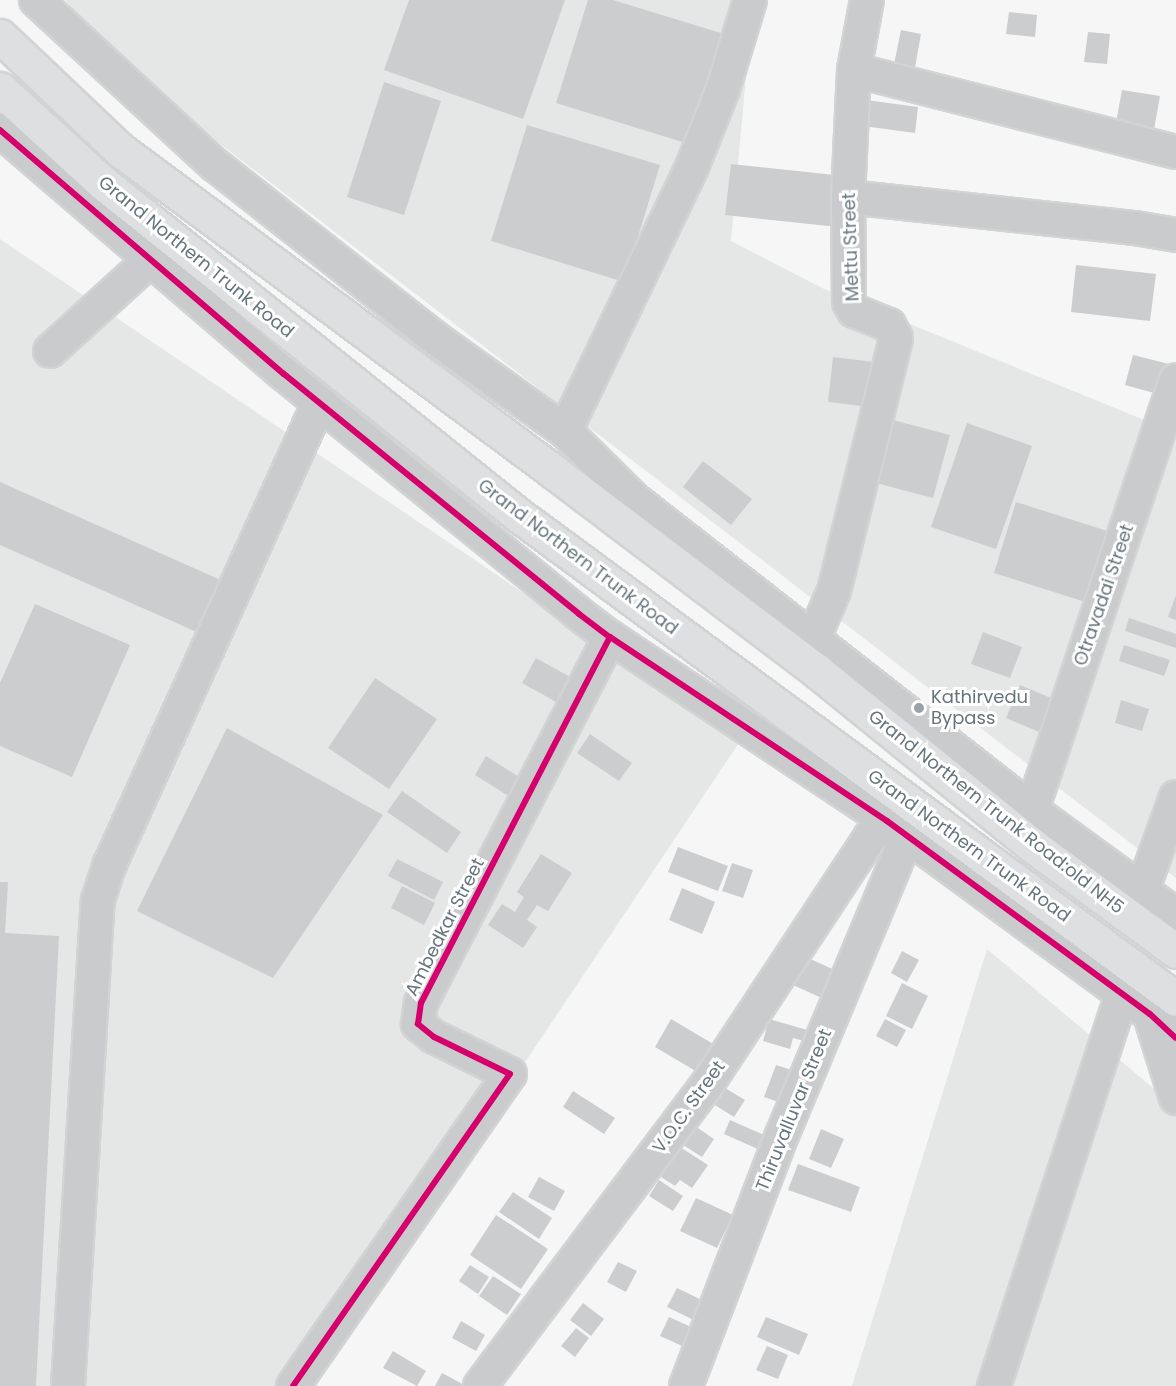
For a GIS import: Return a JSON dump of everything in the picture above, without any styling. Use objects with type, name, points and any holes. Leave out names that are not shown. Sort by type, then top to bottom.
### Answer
[{"type":"highway","name":"Grand Northern Trunk Road","points":[[0,36],[119,148],[817,671]]},
{"type":"highway","name":"Grand Northern Trunk Road","points":[[0,89],[103,183],[517,514],[1163,1007]]},
{"type":"highway","name":"Grand Northern Trunk Road:old NH5","points":[[817,671],[1033,846],[1176,951]]},
{"type":"street","points":[[36,0],[215,165],[435,338],[565,430],[635,500],[814,637],[1032,810],[1176,915]]},
{"type":"street","points":[[565,430],[692,167],[723,89],[750,0]]},
{"type":"street","name":"Mettu Street","points":[[814,637],[834,591],[896,338],[889,325],[854,312],[850,306],[848,197],[854,70],[867,0]]},
{"type":"street","points":[[854,70],[1176,152]]},
{"type":"street","points":[[0,130],[320,403],[610,637],[897,828],[1122,994],[1163,1007],[1176,1038]]},
{"type":"street","points":[[848,197],[1135,228],[1176,235]]},
{"type":"street","points":[[50,351],[151,259]]},
{"type":"street","name":"Otravadai Street","points":[[1032,810],[1176,380]]},
{"type":"street","points":[[68,1386],[98,900],[110,864],[320,403]]},
{"type":"street","name":"Ambedkar Street","points":[[292,1386],[510,1074],[435,1037],[418,1024],[421,1003],[610,637]]},
{"type":"street","points":[[1142,891],[1176,797]]},
{"type":"street","name":"V.O.C. Street","points":[[480,1386],[706,1086],[870,837],[897,828]]},
{"type":"street","name":"Thiruvalluvar Street","points":[[686,1386],[897,828]]},
{"type":"street","points":[[994,1386],[1122,994]]},
{"type":"street","points":[[1163,1007],[1176,1098]]},
{"type":"shaded area","points":[[65,0],[753,0],[731,241],[822,288],[1176,433],[1176,878],[137,80]]},
{"type":"shaded area","points":[[0,239],[741,740],[308,1386],[0,1386]]},
{"type":"shaded area","points":[[987,949],[1176,1107],[1176,1386],[852,1386]]},
{"type":"building","points":[[409,0],[565,0],[523,119],[384,70]]},
{"type":"building","points":[[588,0],[613,0],[724,34],[689,144],[556,103]]},
{"type":"building","points":[[1009,12],[1037,15],[1035,37],[1006,34]]},
{"type":"building","points":[[901,30],[921,34],[914,73],[893,69]]},
{"type":"building","points":[[1088,32],[1110,34],[1107,64],[1084,62]]},
{"type":"building","points":[[384,82],[441,101],[404,215],[347,197]]},
{"type":"building","points":[[1122,90],[1160,96],[1153,135],[1115,128]]},
{"type":"building","points":[[866,100],[918,107],[915,133],[863,126]]},
{"type":"building","points":[[527,125],[660,165],[624,282],[491,241]]},
{"type":"building","points":[[731,164],[844,176],[838,227],[725,215]]},
{"type":"building","points":[[1076,265],[1156,274],[1150,321],[1071,312]]},
{"type":"building","points":[[1133,355],[1173,365],[1165,396],[1125,385]]},
{"type":"building","points":[[833,357],[874,362],[870,407],[828,402]]},
{"type":"building","points":[[893,420],[950,435],[933,498],[876,483]]},
{"type":"building","points":[[967,423],[1032,446],[996,549],[931,527]]},
{"type":"building","points":[[703,461],[752,499],[731,525],[683,487]]},
{"type":"building","points":[[0,482],[223,581],[199,633],[0,545]]},
{"type":"building","points":[[1016,502],[1120,535],[1098,606],[994,573]]},
{"type":"building","points":[[1176,595],[1176,620],[1168,617]]},
{"type":"building","points":[[35,604],[130,645],[72,777],[0,746],[0,683]]},
{"type":"building","points":[[1129,618],[1176,634],[1176,648],[1125,631]]},
{"type":"building","points":[[983,632],[1022,647],[1010,678],[971,664]]},
{"type":"building","points":[[1124,645],[1170,660],[1164,676],[1119,661]]},
{"type":"building","points":[[536,658],[572,678],[558,703],[522,683]]},
{"type":"building","points":[[375,678],[437,719],[389,789],[328,748]]},
{"type":"building","points":[[1020,685],[1063,703],[1049,736],[1006,718]]},
{"type":"building","points":[[1121,700],[1149,709],[1142,731],[1115,723]]},
{"type":"building","points":[[227,728],[383,815],[273,978],[137,911]]},
{"type":"building","points":[[590,734],[632,763],[619,781],[577,753]]},
{"type":"building","points":[[486,756],[522,779],[510,797],[475,775]]},
{"type":"building","points":[[402,791],[461,832],[447,853],[387,812]]},
{"type":"building","points":[[678,847],[728,866],[718,891],[668,872]]},
{"type":"building","points":[[541,854],[572,873],[548,911],[537,905],[527,920],[537,927],[523,948],[488,925],[502,904],[515,912],[524,897],[517,892]]},
{"type":"building","points":[[397,859],[443,882],[434,900],[388,876]]},
{"type":"building","points":[[732,863],[753,870],[743,898],[722,891]]},
{"type":"building","points":[[0,882],[8,882],[5,933],[59,936],[36,1386],[0,1386]]},
{"type":"building","points":[[402,886],[435,903],[424,925],[391,908]]},
{"type":"building","points":[[682,888],[715,902],[702,934],[669,920]]},
{"type":"building","points":[[902,951],[919,960],[907,982],[891,973]]},
{"type":"building","points":[[804,956],[841,973],[828,1001],[791,984]]},
{"type":"building","points":[[902,983],[928,996],[912,1029],[886,1016]]},
{"type":"building","points":[[671,1019],[715,1045],[699,1073],[655,1047]]},
{"type":"building","points":[[769,1019],[814,1032],[811,1043],[793,1038],[790,1049],[763,1041]]},
{"type":"building","points":[[885,1019],[906,1030],[897,1047],[876,1036]]},
{"type":"building","points":[[776,1065],[801,1073],[790,1106],[764,1097]]},
{"type":"building","points":[[720,1085],[745,1100],[734,1117],[710,1102]]},
{"type":"building","points":[[573,1091],[615,1118],[604,1134],[563,1107]]},
{"type":"building","points":[[730,1120],[775,1140],[769,1154],[724,1134]]},
{"type":"building","points":[[692,1124],[714,1139],[702,1157],[680,1143]]},
{"type":"building","points":[[821,1129],[844,1139],[831,1168],[809,1159]]},
{"type":"building","points":[[680,1147],[708,1165],[692,1188],[680,1180],[675,1186],[661,1177]]},
{"type":"building","points":[[798,1164],[860,1187],[851,1212],[788,1190]]},
{"type":"building","points":[[539,1177],[565,1191],[554,1211],[528,1197]]},
{"type":"building","points":[[659,1180],[683,1196],[673,1211],[649,1196]]},
{"type":"building","points":[[513,1192],[552,1218],[539,1239],[499,1212]]},
{"type":"building","points":[[696,1198],[733,1215],[717,1248],[680,1231]]},
{"type":"building","points":[[496,1215],[548,1249],[521,1289],[470,1255]]},
{"type":"building","points":[[618,1262],[637,1271],[626,1292],[607,1282]]},
{"type":"building","points":[[470,1265],[489,1277],[478,1294],[459,1281]]},
{"type":"building","points":[[493,1276],[521,1294],[507,1315],[479,1296]]},
{"type":"building","points":[[677,1288],[712,1305],[702,1324],[667,1307]]},
{"type":"building","points":[[583,1303],[604,1319],[591,1336],[570,1320]]},
{"type":"building","points":[[669,1317],[700,1331],[691,1350],[660,1336]]},
{"type":"building","points":[[766,1317],[808,1334],[799,1355],[757,1337]]},
{"type":"building","points":[[461,1321],[485,1335],[476,1351],[452,1338]]},
{"type":"building","points":[[576,1328],[589,1338],[575,1357],[561,1346]]},
{"type":"building","points":[[767,1346],[788,1355],[778,1379],[756,1370]]},
{"type":"building","points":[[393,1351],[426,1371],[417,1386],[383,1368]]},
{"type":"building","points":[[442,1373],[466,1386],[435,1386]]},
{"type":"cycle path","points":[[0,130],[284,374],[579,614],[887,821],[1150,1014],[1176,1038]]},
{"type":"cycle path","points":[[293,1386],[510,1074],[434,1037],[418,1024],[421,1003],[610,637]]},
{"type":"place","name":"Kathirvedu Bypass","points":[[919,708]]}]
